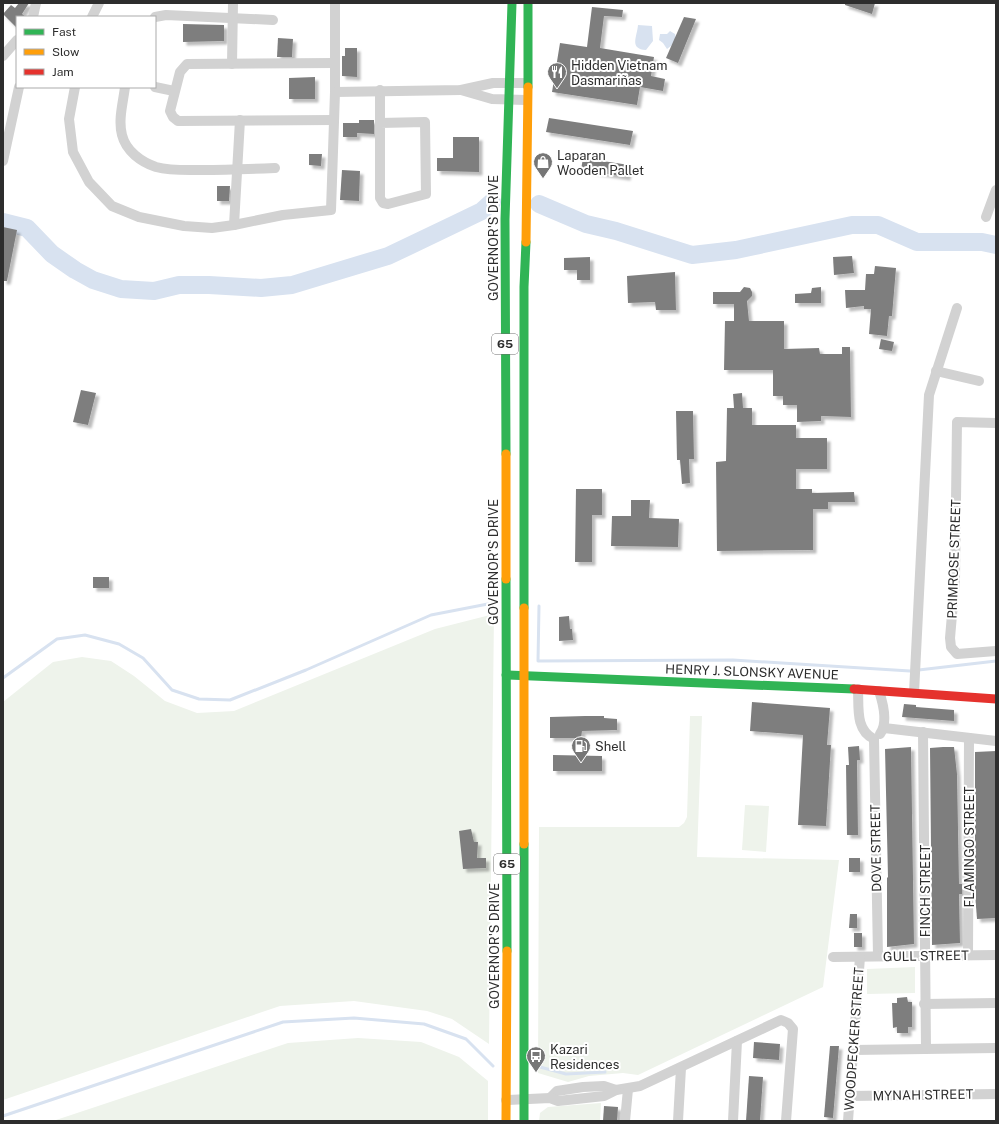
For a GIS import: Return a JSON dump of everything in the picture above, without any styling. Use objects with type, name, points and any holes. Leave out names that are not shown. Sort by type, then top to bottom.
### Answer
[{"type":"main road","name":"GOVERNOR'S DRIVE","points":[[506,1121],[506,185],[511,83],[512,3]]},
{"type":"main road","name":"65","points":[[524,1121],[524,287],[527,219],[526,100],[528,3]]},
{"type":"main road","name":"HENRY J. SLONSKY AVENUE","points":[[506,675],[879,690],[996,699]]},
{"type":"street","points":[[33,16],[36,3]]},
{"type":"street","points":[[92,16],[99,3]]},
{"type":"street","points":[[232,64],[233,3]]},
{"type":"street","points":[[75,88],[69,119],[73,152],[89,182],[112,206],[139,217],[184,226],[212,228],[234,225],[283,214],[331,210],[335,92],[335,3]]},
{"type":"street","points":[[156,17],[166,15],[273,20]]},
{"type":"street","points":[[3,56],[16,41]]},
{"type":"street","points":[[334,63],[187,64],[180,72],[170,111],[173,117],[178,121],[334,120]]},
{"type":"street","points":[[335,92],[380,90],[461,90],[493,83],[527,83]]},
{"type":"street","points":[[156,87],[174,91]]},
{"type":"street","points":[[3,161],[19,88]]},
{"type":"street","points":[[125,88],[120,122],[122,135],[125,145],[146,163],[158,167],[182,170],[275,168]]},
{"type":"street","points":[[380,90],[380,123],[380,198],[383,203],[388,204],[426,194],[425,122],[380,123]]},
{"type":"street","points":[[461,90],[492,100],[526,100]]},
{"type":"street","points":[[234,225],[240,120]]},
{"type":"street","points":[[986,217],[994,200],[996,190]]},
{"type":"street","points":[[914,693],[929,400],[936,371],[957,308]]},
{"type":"street","points":[[936,371],[979,381]]},
{"type":"street","name":"PRIMROSE STREET","points":[[996,423],[957,422],[955,580],[951,648],[956,654],[996,650]]},
{"type":"street","points":[[858,689],[861,726],[863,732],[874,739],[884,728],[883,704],[879,690]]},
{"type":"street","points":[[884,728],[996,741]]},
{"type":"street","name":"FINCH STREET","points":[[923,732],[924,1004],[926,1049]]},
{"type":"street","name":"FLAMINGO STREET","points":[[968,955],[969,738]]},
{"type":"street","name":"DOVE STREET","points":[[874,739],[878,956]]},
{"type":"street","name":"GULL STREET","points":[[833,957],[996,955]]},
{"type":"street","name":"WOODPECKER STREET","points":[[848,1121],[860,957]]},
{"type":"street","points":[[924,1004],[996,1003]]},
{"type":"street","points":[[506,1100],[550,1098],[558,1101],[604,1096],[616,1090],[640,1086],[781,1020],[788,1023],[793,1029],[786,1121]]},
{"type":"street","points":[[732,1121],[737,1041]]},
{"type":"street","points":[[853,1050],[996,1048]]},
{"type":"street","points":[[678,1121],[681,1068]]},
{"type":"street","points":[[626,1121],[628,1089]]},
{"type":"street","name":"MYNAH STREET","points":[[850,1096],[996,1094]]},
{"type":"shaded area","points":[[638,25],[652,26],[653,41],[646,50],[637,47],[635,42]]},
{"type":"shaded area","points":[[670,31],[675,34],[676,39],[667,49],[659,40],[660,34],[667,34]]},
{"type":"shaded area","points":[[494,614],[489,1044],[452,1019],[427,1011],[354,1001],[280,1006],[3,1100],[3,702],[53,662],[82,657],[111,661],[134,676],[165,701],[197,713],[234,711],[435,629]]},
{"type":"shaded area","points":[[690,716],[702,716],[697,857],[839,860],[823,987],[638,1075],[623,1073],[589,1076],[568,1082],[538,1073],[539,827],[679,827],[684,823],[687,817]]},
{"type":"shaded area","points":[[745,805],[769,806],[766,852],[742,850]]},
{"type":"shaded area","points":[[915,967],[915,993],[867,994],[867,969]]},
{"type":"shaded area","points":[[358,1038],[421,1042],[459,1057],[488,1081],[488,1121],[53,1121],[288,1043]]},
{"type":"shaded area","points":[[601,1103],[600,1121],[539,1121],[540,1113],[548,1107]]},
{"type":"building","points":[[19,3],[29,3],[22,14],[25,16],[16,16],[16,27],[3,14],[11,5],[15,8]]},
{"type":"building","points":[[845,3],[875,3],[872,14],[845,5]]},
{"type":"building","points":[[592,7],[623,10],[622,17],[604,16],[600,48],[654,57],[651,76],[665,79],[663,91],[640,87],[637,105],[552,92],[560,43],[587,47]]},
{"type":"building","points":[[684,17],[696,19],[678,63],[666,58]]},
{"type":"building","points":[[183,24],[224,25],[224,41],[183,42]]},
{"type":"building","points":[[278,38],[293,39],[292,57],[277,57]]},
{"type":"building","points":[[345,48],[357,48],[357,77],[342,76],[342,56],[345,56]]},
{"type":"building","points":[[315,77],[315,99],[289,99],[289,78]]},
{"type":"building","points":[[549,118],[633,131],[630,145],[546,132]]},
{"type":"building","points":[[359,120],[374,120],[374,134],[357,133],[357,137],[343,137],[343,123],[359,123]]},
{"type":"building","points":[[453,137],[479,137],[479,172],[437,171],[437,158],[453,158]]},
{"type":"building","points":[[309,154],[322,154],[321,166],[309,165]]},
{"type":"building","points":[[583,158],[629,165],[627,177],[581,170]]},
{"type":"building","points":[[342,170],[360,171],[359,201],[340,200]]},
{"type":"building","points":[[217,186],[230,186],[229,201],[217,201]]},
{"type":"building","points":[[3,227],[17,230],[7,281],[3,281]]},
{"type":"building","points":[[852,256],[854,273],[834,275],[833,257]]},
{"type":"building","points":[[590,257],[590,280],[577,280],[577,270],[564,270],[564,258]]},
{"type":"building","points":[[875,266],[896,268],[892,316],[889,316],[887,336],[869,334],[871,309],[864,309],[864,306],[846,308],[845,290],[865,290],[866,274],[874,274]]},
{"type":"building","points":[[675,272],[676,310],[656,310],[655,302],[628,303],[627,276]]},
{"type":"building","points":[[744,287],[750,288],[752,292],[752,296],[747,301],[749,321],[784,321],[784,349],[819,348],[820,354],[842,354],[842,347],[850,347],[851,417],[821,416],[821,421],[797,422],[797,405],[783,405],[783,396],[773,396],[773,370],[724,370],[725,321],[734,321],[734,304],[713,304],[713,292],[740,292]]},
{"type":"building","points":[[821,287],[821,303],[795,303],[795,294],[811,293],[812,288]]},
{"type":"building","points":[[881,339],[894,342],[892,351],[879,349]]},
{"type":"building","points":[[81,390],[96,393],[88,425],[73,422]]},
{"type":"building","points":[[742,393],[743,408],[752,408],[752,425],[796,425],[796,438],[827,438],[827,469],[796,469],[796,489],[812,489],[812,493],[854,492],[855,502],[828,502],[828,509],[813,509],[813,550],[717,551],[716,462],[726,461],[727,408],[734,408],[733,394]]},
{"type":"building","points":[[676,411],[693,411],[694,459],[689,459],[690,483],[682,484],[680,460],[677,460]]},
{"type":"building","points":[[576,489],[602,489],[602,515],[592,515],[592,562],[575,562]]},
{"type":"building","points":[[631,500],[650,500],[649,518],[679,519],[678,547],[611,546],[612,516],[631,516]]},
{"type":"building","points":[[93,577],[109,577],[109,588],[93,588]]},
{"type":"building","points":[[569,616],[573,640],[559,641],[559,617]]},
{"type":"building","points":[[752,702],[830,708],[827,745],[831,745],[826,826],[798,825],[803,735],[750,731]]},
{"type":"building","points":[[904,704],[916,705],[916,707],[954,710],[954,721],[902,717]]},
{"type":"building","points":[[604,716],[604,718],[617,719],[617,730],[582,731],[581,738],[550,738],[550,717]]},
{"type":"building","points":[[859,746],[860,760],[857,760],[858,835],[847,835],[846,765],[849,765],[848,747]]},
{"type":"building","points":[[911,747],[914,944],[887,947],[888,877],[885,749]]},
{"type":"building","points":[[954,747],[957,774],[959,884],[962,884],[962,894],[959,894],[960,943],[932,945],[930,748]]},
{"type":"building","points":[[996,751],[996,918],[977,919],[975,893],[975,752]]},
{"type":"building","points":[[553,755],[602,756],[602,771],[553,771]]},
{"type":"building","points":[[471,829],[474,842],[478,842],[477,858],[486,858],[486,868],[463,869],[459,831]]},
{"type":"building","points":[[849,858],[860,858],[860,872],[849,872]]},
{"type":"building","points":[[850,914],[857,914],[857,928],[849,928]]},
{"type":"building","points":[[854,933],[862,933],[862,947],[854,947]]},
{"type":"building","points":[[907,997],[908,1002],[912,1002],[912,1027],[908,1027],[908,1033],[897,1033],[897,1027],[893,1028],[892,1003],[897,1003],[897,998]]},
{"type":"building","points":[[754,1042],[780,1044],[779,1060],[753,1058]]},
{"type":"building","points":[[830,1046],[839,1046],[833,1118],[824,1117]]},
{"type":"building","points":[[749,1076],[763,1077],[760,1121],[746,1121]]},
{"type":"building","points":[[604,1106],[618,1107],[617,1121],[603,1121]]},
{"type":"waterway","points":[[3,222],[27,228],[52,254],[75,270],[93,280],[121,289],[154,291],[179,285],[261,288],[292,285],[388,256],[482,211],[492,202]]},
{"type":"waterway","points":[[539,204],[586,224],[616,231],[692,255],[736,250],[852,225],[878,225],[917,242],[982,242],[996,245]]},
{"type":"waterway","points":[[3,678],[57,639],[85,635],[119,644],[143,658],[172,690],[199,699],[230,700],[306,670],[431,615],[493,603]]},
{"type":"waterway","points":[[539,606],[538,661],[733,660],[910,671],[996,661]]},
{"type":"waterway","points":[[3,1116],[283,1022],[354,1018],[424,1024],[466,1039],[493,1066]]},
{"type":"waterway","points":[[540,1067],[566,1074],[605,1072]]},
{"type":"traffic: fast","points":[[506,454],[505,219],[512,3]]},
{"type":"traffic: fast","points":[[528,3],[528,87]]},
{"type":"traffic: fast","points":[[524,608],[524,287],[526,242]]},
{"type":"traffic: fast","points":[[506,579],[507,951]]},
{"type":"traffic: fast","points":[[506,675],[854,689]]},
{"type":"traffic: fast","points":[[524,844],[524,1121]]},
{"type":"traffic: slow","points":[[526,242],[528,87]]},
{"type":"traffic: slow","points":[[506,454],[506,579]]},
{"type":"traffic: slow","points":[[524,608],[524,844]]},
{"type":"traffic: slow","points":[[506,1121],[507,951]]},
{"type":"traffic: jam","points":[[854,689],[996,699]]},
{"type":"place","name":"Hidden Vietnam Dasmariñas","points":[[557,89]]},
{"type":"place","name":"Laparan Wooden Pallet","points":[[543,179]]},
{"type":"place","name":"Shell","points":[[581,763]]},
{"type":"place","name":"Kazari Residences","points":[[536,1073]]}]
